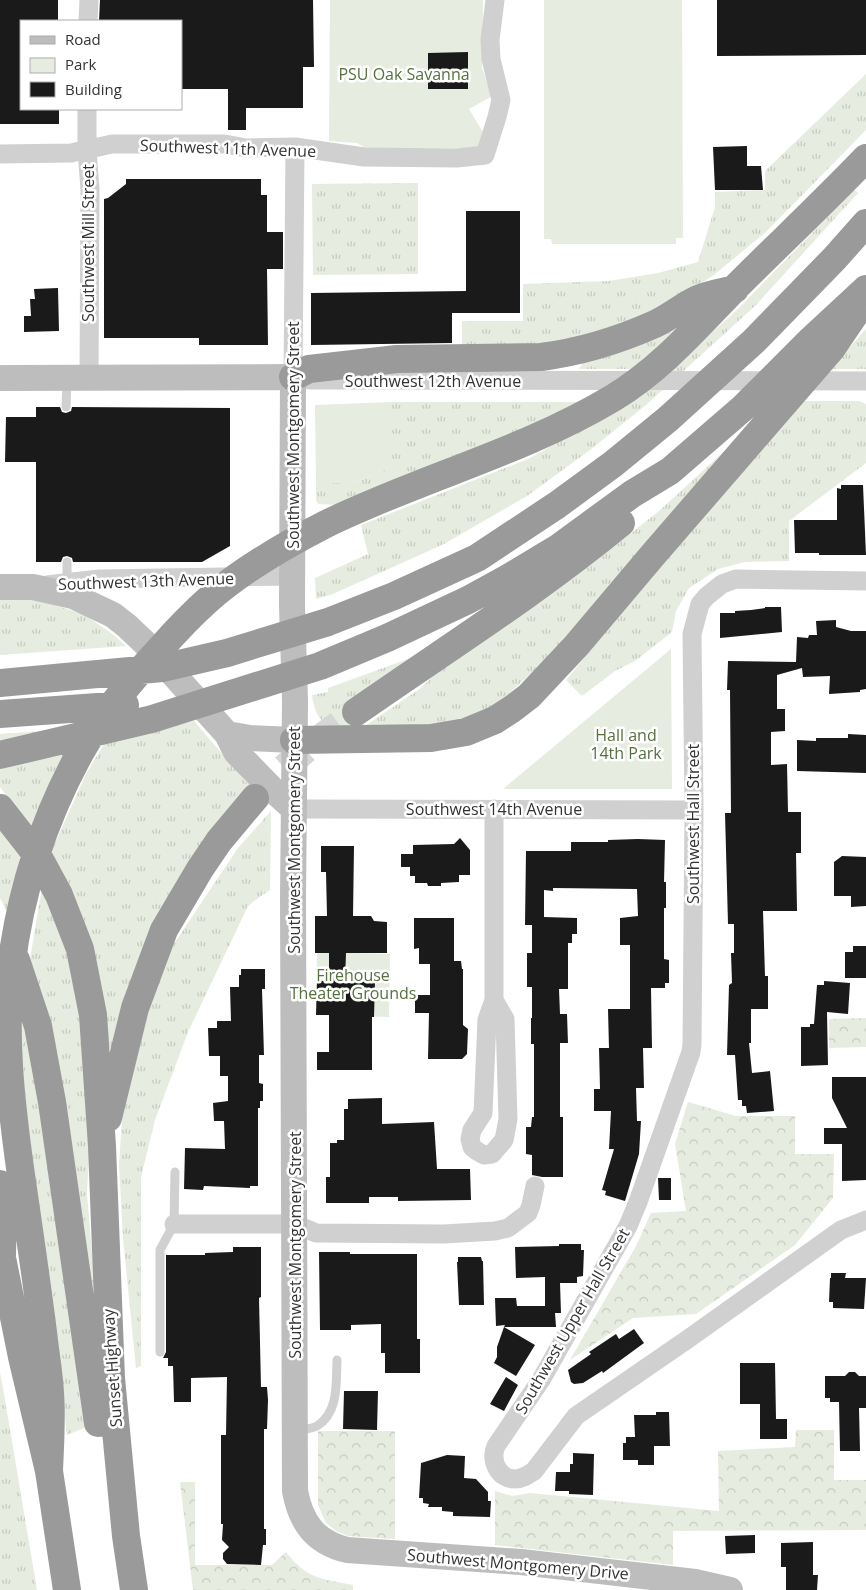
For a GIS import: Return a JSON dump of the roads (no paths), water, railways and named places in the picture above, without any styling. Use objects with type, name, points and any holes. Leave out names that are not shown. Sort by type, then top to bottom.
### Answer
[{"type":"highway","points":[[49,1471],[50,1393],[14,1124],[7,1023],[11,967],[21,910],[30,875],[61,792],[81,753],[117,698],[177,630],[210,598],[248,570],[289,544],[327,524],[397,493],[521,444],[615,397],[656,367],[687,340],[735,289],[866,158]]},
{"type":"highway","points":[[0,682],[162,668],[227,653],[337,619],[394,596],[477,558],[557,505],[613,464],[668,419],[754,341],[834,259],[866,223]]},
{"type":"highway","points":[[293,377],[309,369],[397,359],[541,358],[562,355],[630,334],[655,324],[698,299],[735,289]]},
{"type":"highway","points":[[356,712],[571,563],[633,514],[670,471],[744,407],[811,340],[866,289]]},
{"type":"highway","points":[[294,740],[431,738],[466,732],[495,720],[523,700],[576,646],[832,348],[866,298]]},
{"type":"highway","points":[[0,755],[152,719],[320,666],[387,638],[468,600],[508,578],[558,548],[632,494],[670,471]]},
{"type":"highway","points":[[0,714],[128,705],[233,693]]},
{"type":"highway","points":[[102,1146],[135,1008],[164,930],[200,869],[254,798]]},
{"type":"highway","points":[[0,808],[39,858],[60,895],[80,948],[93,1015],[102,1146]]},
{"type":"highway","points":[[0,922],[8,937],[38,1026],[52,1102],[107,1488],[126,1536]]},
{"type":"highway","name":"Sunset Highway","points":[[102,1146],[111,1378],[126,1536],[134,1590]]},
{"type":"highway","points":[[0,1184],[3,1203],[1,1252],[22,1357],[49,1471],[67,1590]]},
{"type":"street","points":[[88,20],[89,0]]},
{"type":"street","name":"Southwest 11th Avenue","points":[[0,154],[71,153],[112,144],[224,144],[246,148],[295,147],[364,157],[457,158],[485,156],[501,100],[490,40],[495,0]]},
{"type":"street","name":"Southwest Mill Street","points":[[78,378],[93,214],[87,150],[88,110]]},
{"type":"street","name":"Southwest Montgomery Street","points":[[295,147],[292,606],[295,701],[295,1491],[301,1513],[311,1530]]},
{"type":"street","name":"Southwest 12th Avenue","points":[[0,378],[293,377],[310,380],[542,382],[866,381]]},
{"type":"street","name":"Southwest 13th Avenue","points":[[0,587],[33,586],[99,579],[293,576]]},
{"type":"street","name":"Southwest Hall Street","points":[[692,1044],[694,810],[692,634],[700,604],[706,596],[722,584],[736,579],[866,581]]},
{"type":"street","points":[[33,586],[73,596],[113,615],[127,626],[221,727],[236,752],[294,809]]},
{"type":"street","points":[[221,727],[250,738],[294,740]]},
{"type":"street","name":"Southwest 14th Avenue","points":[[294,809],[694,810]]},
{"type":"street","points":[[494,809],[494,1000],[487,1020],[483,1113],[472,1130],[470,1139],[472,1147],[484,1155],[492,1154],[504,1140],[508,1119],[505,1020],[494,1000]]},
{"type":"street","name":"Southwest Upper Hall Street","points":[[692,1044],[688,1060],[628,1226],[541,1380],[496,1446],[493,1453],[494,1461],[502,1474],[509,1479],[517,1479],[525,1477],[534,1471],[576,1416],[841,1230],[866,1220]]},
{"type":"street","points":[[174,1224],[295,1224],[316,1233],[435,1234],[495,1231],[508,1228],[528,1213],[535,1186]]},
{"type":"street","name":"Southwest Montgomery Drive","points":[[311,1530],[326,1543],[335,1547],[360,1552],[521,1562],[695,1582],[730,1590]]},
{"type":"lane","points":[[66,407],[78,378]]},
{"type":"lane","points":[[66,562],[67,582]]},
{"type":"lane","points":[[160,1352],[160,1250],[174,1224],[175,1172]]},
{"type":"lane","points":[[295,1430],[316,1427],[329,1416],[335,1401],[337,1360]]},
{"type":"tunnel","points":[[255,798],[307,748],[356,712]]},
{"type":"park label","name":"PSU Oak Savanna","points":[[404,74]]},
{"type":"park label","name":"Hall and 14th Park","points":[[626,744]]},
{"type":"park label","name":"Firehouse Theater Grounds","points":[[353,984]]}]
